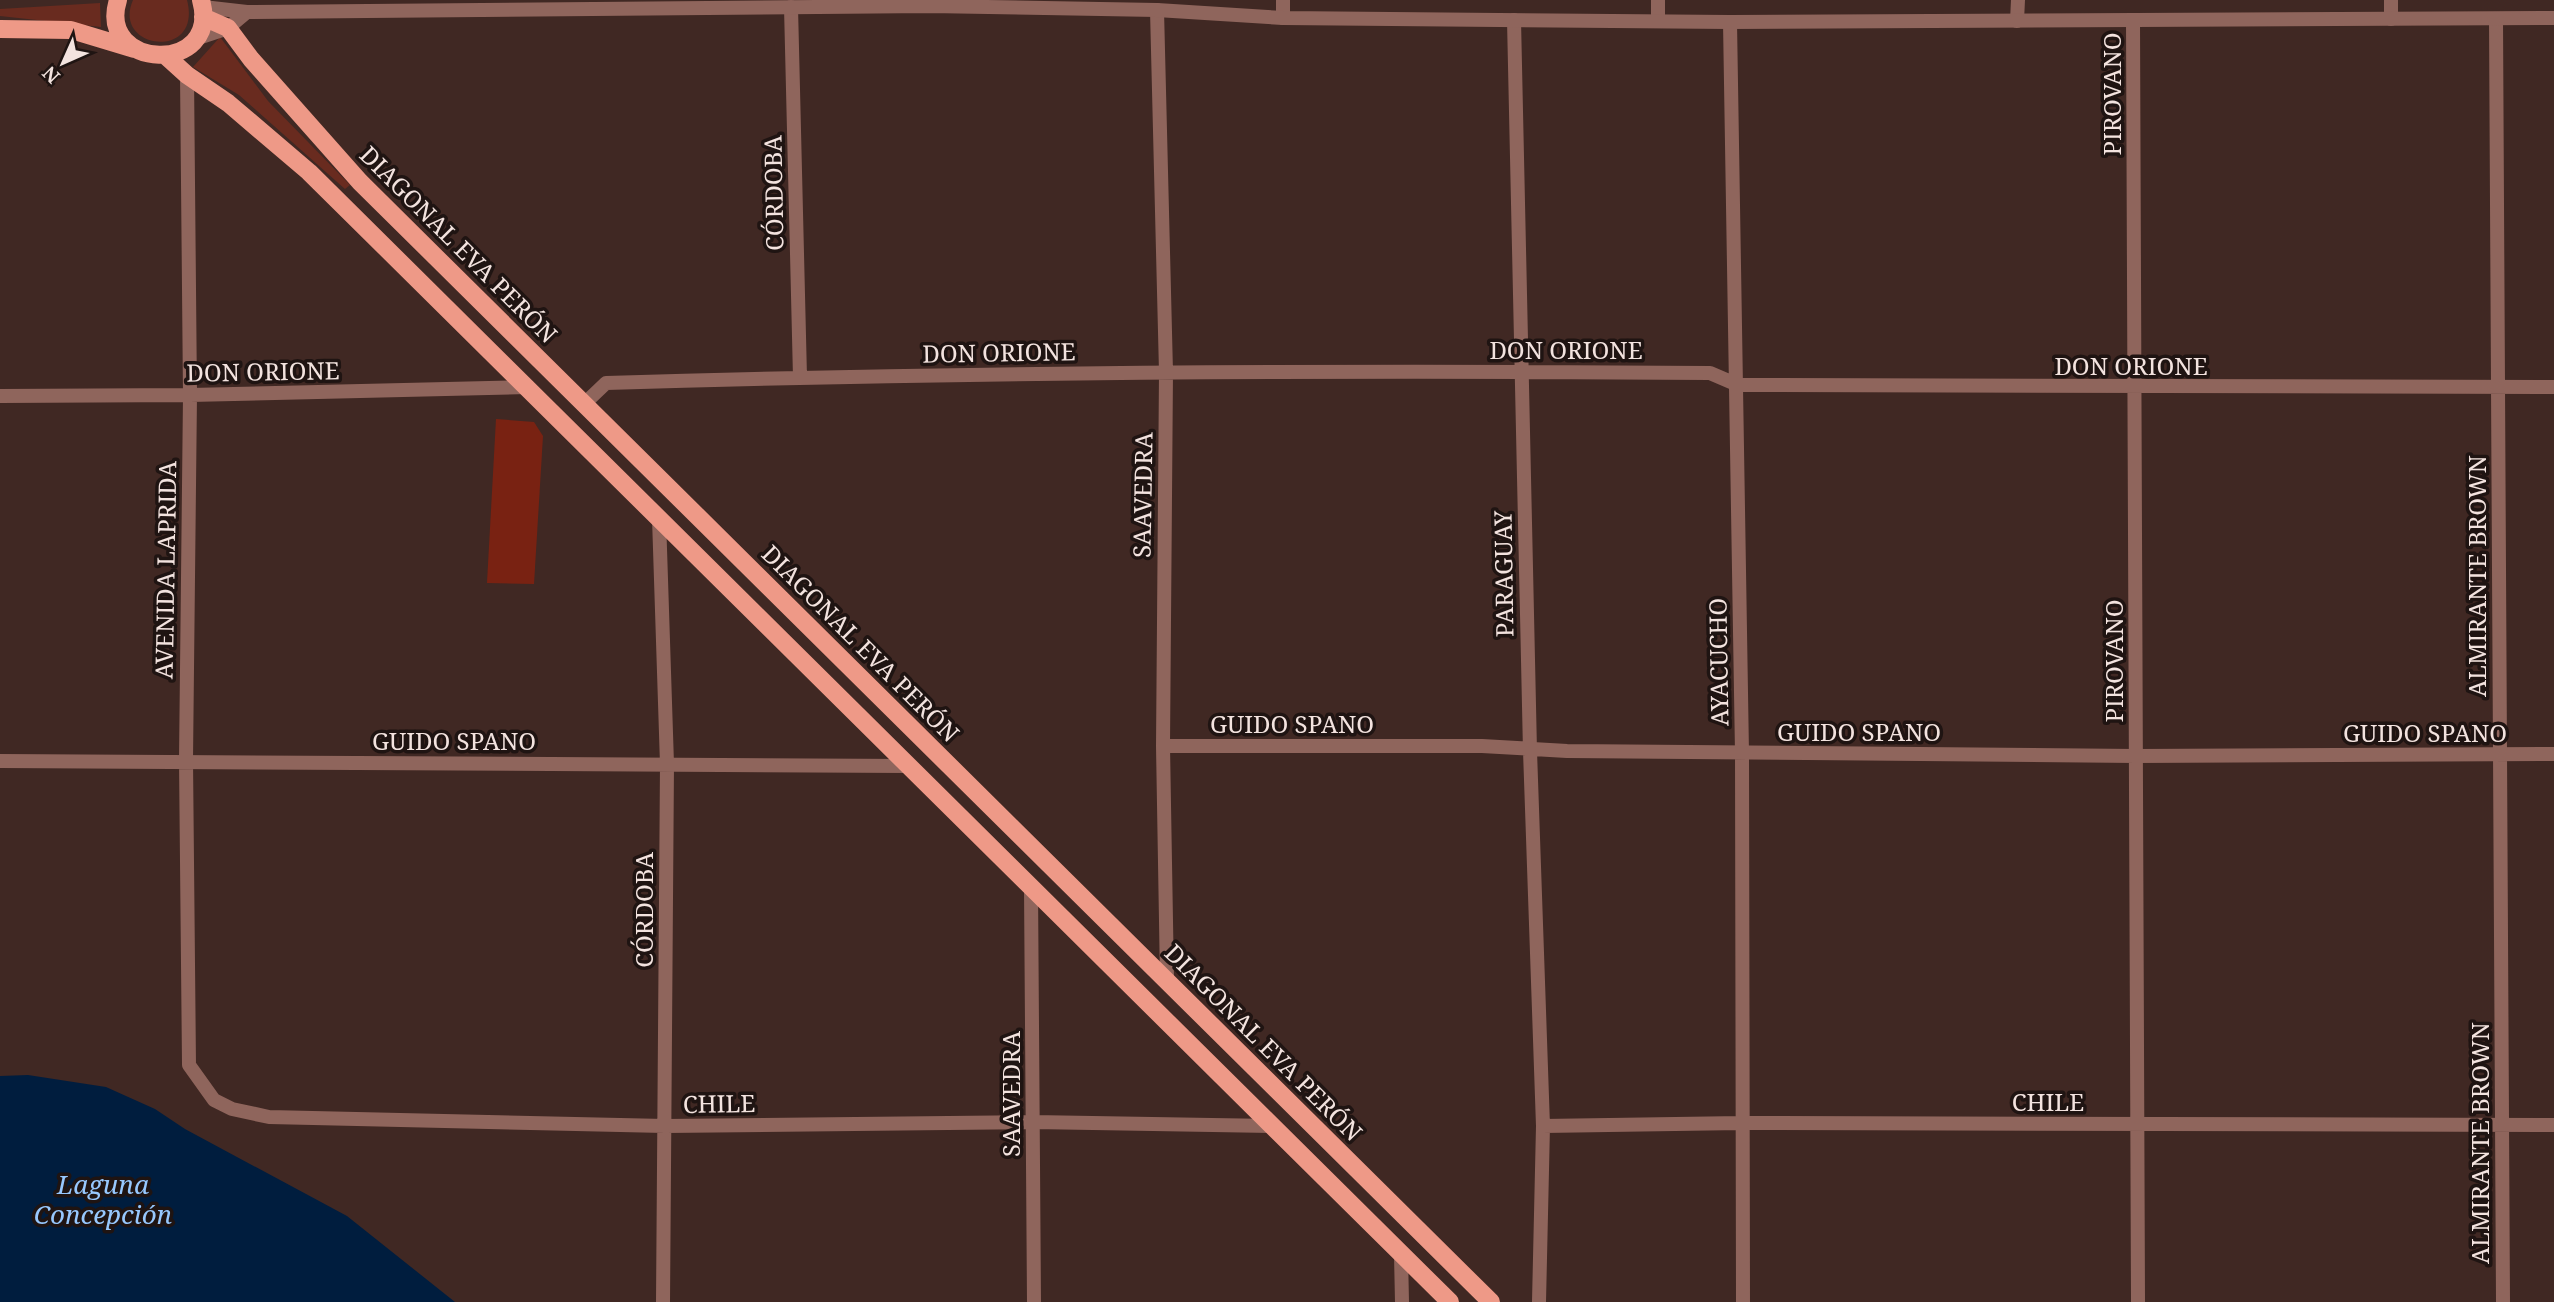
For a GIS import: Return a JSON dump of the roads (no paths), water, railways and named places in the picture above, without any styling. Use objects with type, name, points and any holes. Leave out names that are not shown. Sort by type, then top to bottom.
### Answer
[{"type":"main road","points":[[118,0],[116,19],[120,30],[135,49]]},
{"type":"main road","points":[[0,29],[71,30],[145,54],[166,56],[178,53],[195,38],[202,8]]},
{"type":"main road","name":"DIAGONAL EVA PERÓN","points":[[202,8],[228,28],[251,59],[360,182],[1491,1302]]},
{"type":"main road","points":[[166,56],[187,75],[228,103],[309,172],[1450,1302]]},
{"type":"street","points":[[1283,0],[1283,19]]},
{"type":"street","points":[[1658,0],[1658,21]]},
{"type":"street","points":[[2017,21],[2018,0]]},
{"type":"street","points":[[2391,0],[2391,19]]},
{"type":"street","points":[[202,8],[247,12],[557,4],[791,8],[930,3],[1157,10],[1283,19],[1730,22],[2554,18]]},
{"type":"street","name":"CÓRDOBA","points":[[791,8],[800,377]]},
{"type":"street","name":"SAAVEDRA","points":[[1157,10],[1166,372],[1163,746],[1167,979]]},
{"type":"street","points":[[195,38],[228,28],[247,12]]},
{"type":"street","name":"ALMIRANTE BROWN","points":[[2496,19],[2503,1302]]},
{"type":"street","name":"PARAGUAY","points":[[1514,20],[1530,751],[1543,1126],[1539,1302]]},
{"type":"street","name":"PIROVANO","points":[[2133,21],[2138,1302]]},
{"type":"street","name":"AYACUCHO","points":[[1730,22],[1742,753],[1743,1302]]},
{"type":"street","name":"AVENIDA LAPRIDA","points":[[187,75],[190,395],[186,761],[188,1065]]},
{"type":"street","name":"DON ORIONE","points":[[584,404],[606,383],[800,377],[1166,372],[1710,373],[1738,385],[2554,387]]},
{"type":"street","name":"DON ORIONE","points":[[0,396],[190,395],[527,387]]},
{"type":"street","name":"CÓRDOBA","points":[[659,518],[667,764],[663,1302]]},
{"type":"street","name":"GUIDO SPANO","points":[[1163,746],[1482,746],[1530,751],[2136,756],[2554,754]]},
{"type":"street","name":"GUIDO SPANO","points":[[0,761],[908,766]]},
{"type":"street","name":"SAAVEDRA","points":[[1031,887],[1034,1302]]},
{"type":"street","name":"CHILE","points":[[188,1065],[214,1100],[232,1109],[269,1117],[665,1126],[1033,1122],[1272,1126]]},
{"type":"street","name":"CHILE","points":[[1543,1126],[1741,1123],[2554,1125]]},
{"type":"street","points":[[1401,1254],[1402,1302]]},
{"type":"water","name":"Laguna Concepción","points":[[28,1075],[106,1087],[155,1109],[185,1129],[347,1216],[455,1302],[0,1302],[0,1076]]}]
